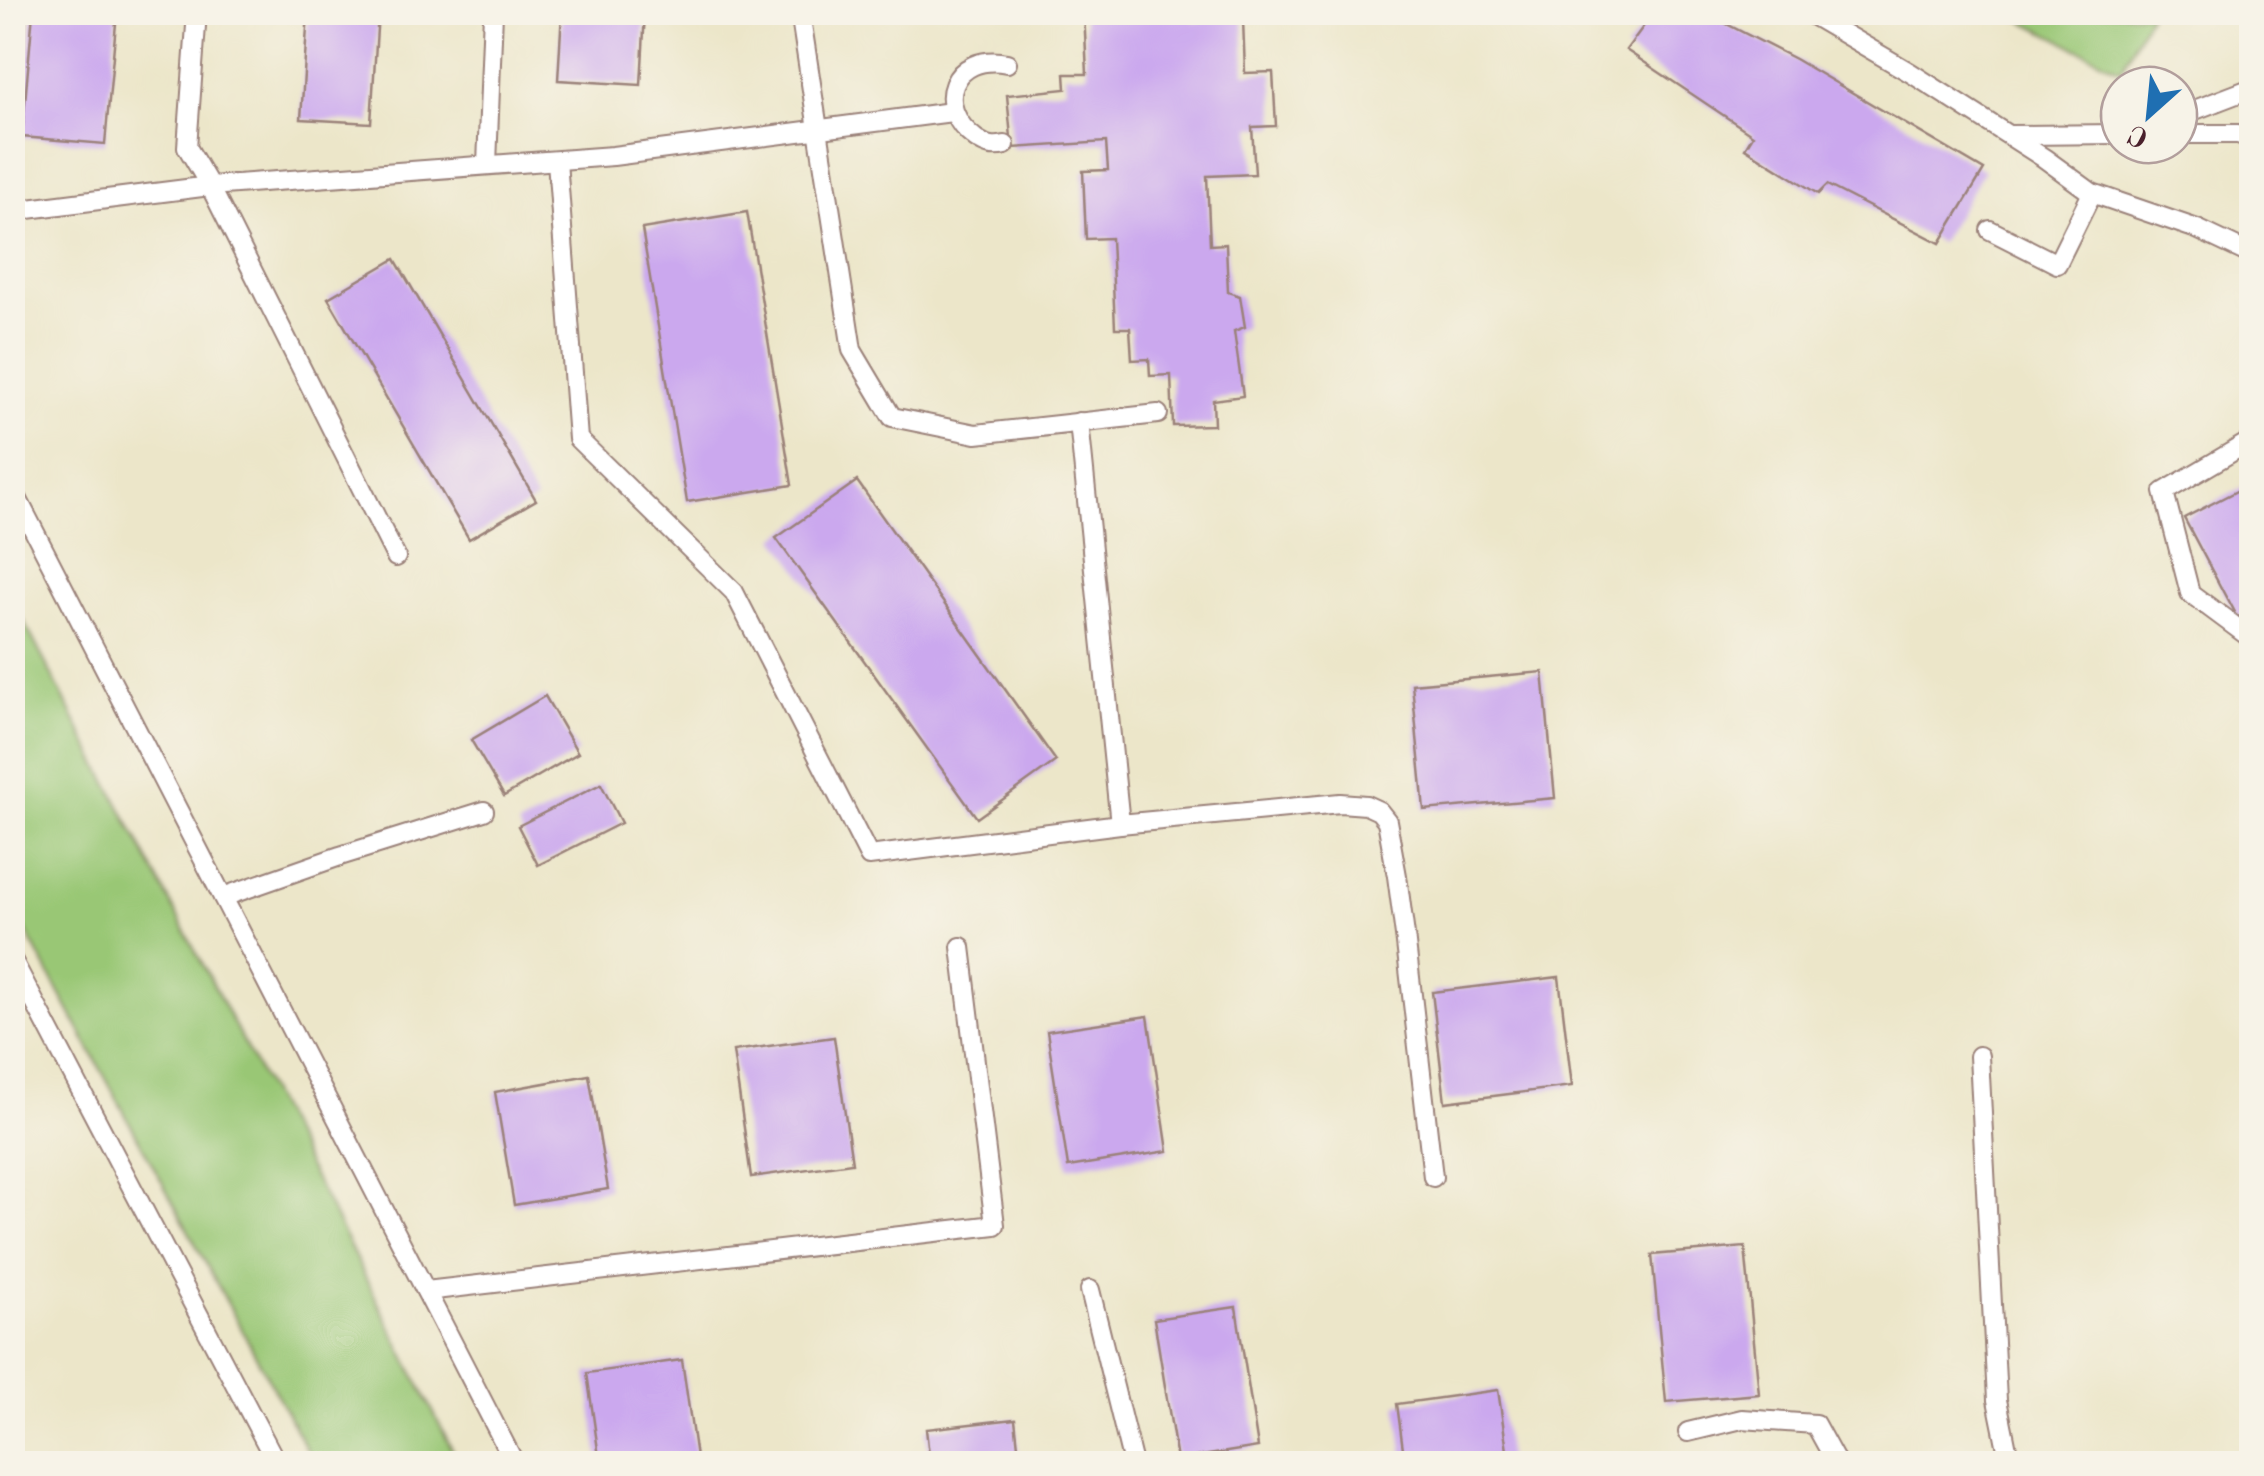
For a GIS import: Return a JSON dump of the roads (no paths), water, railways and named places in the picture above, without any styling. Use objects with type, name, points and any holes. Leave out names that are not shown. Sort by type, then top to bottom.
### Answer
[{"type":"lane","points":[[197,12],[186,147],[210,186],[396,557]]},
{"type":"lane","points":[[487,164],[492,12]]},
{"type":"lane","points":[[800,12],[852,350],[892,417],[976,434],[1158,414]]},
{"type":"lane","points":[[1807,12],[1911,73],[2092,193],[2197,229],[2252,255]]},
{"type":"lane","points":[[1005,145],[994,148],[984,144],[960,126],[952,112],[952,91],[962,73],[973,65],[989,60],[1007,63]]},
{"type":"lane","points":[[2199,108],[2252,88]]},
{"type":"lane","points":[[12,212],[210,186],[613,156],[952,112]]},
{"type":"lane","points":[[2008,135],[2099,134]]},
{"type":"lane","points":[[2199,134],[2238,134],[2252,140]]},
{"type":"lane","points":[[557,160],[578,439],[734,592],[869,856],[1120,824],[1340,803],[1366,805],[1380,811],[1387,821],[1397,876],[1433,1178]]},
{"type":"lane","points":[[1990,230],[2058,264],[2092,193]]},
{"type":"lane","points":[[1079,422],[1120,824]]},
{"type":"lane","points":[[2252,440],[2164,492],[2190,593],[2252,639]]},
{"type":"lane","points":[[12,488],[515,1464]]},
{"type":"lane","points":[[223,897],[484,811]]},
{"type":"lane","points":[[426,1290],[996,1225],[961,947]]},
{"type":"lane","points":[[12,959],[277,1464]]},
{"type":"lane","points":[[1979,1056],[1997,1400],[2010,1464]]},
{"type":"lane","points":[[1090,1290],[1133,1464]]},
{"type":"lane","points":[[1688,1432],[1742,1419],[1815,1424],[1836,1464]]}]
